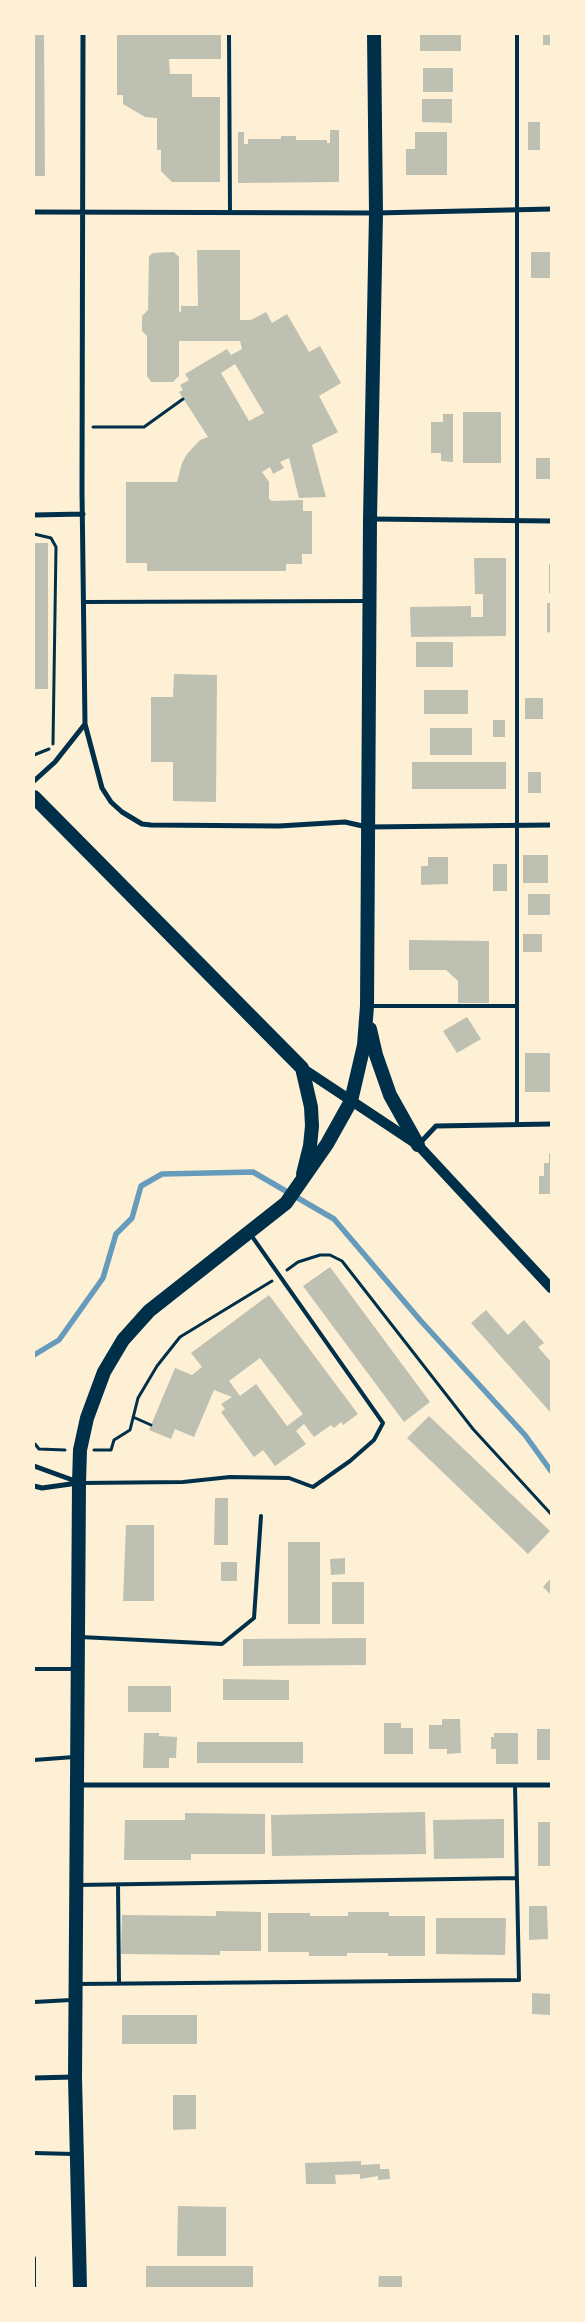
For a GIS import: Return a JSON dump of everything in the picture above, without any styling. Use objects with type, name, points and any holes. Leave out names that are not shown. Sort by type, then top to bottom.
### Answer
[{"type":"highway","points":[[80,2288],[75,2077],[76,1785],[79,1483],[80,1450],[87,1418],[104,1372],[123,1340],[149,1311],[286,1203],[328,1144],[351,1102],[364,1045],[366,1006],[370,519],[376,213],[374,34]]},
{"type":"highway","points":[[34,797],[302,1068],[309,1097],[312,1126],[306,1166],[300,1184]]},
{"type":"highway","points":[[366,1006],[372,1039],[383,1079],[404,1124],[418,1145]]},
{"type":"main road","points":[[302,1068],[418,1145],[551,1288]]},
{"type":"street","points":[[83,34],[82,427],[85,724],[102,788],[111,802],[122,812],[142,824],[151,825],[279,826],[345,822],[367,827],[551,825]]},
{"type":"street","points":[[34,212],[376,213],[551,209]]},
{"type":"street","points":[[34,515],[83,514]]},
{"type":"street","points":[[370,519],[551,520]]},
{"type":"street","points":[[34,781],[55,762],[85,724]]},
{"type":"street","points":[[418,1145],[436,1126],[551,1124]]},
{"type":"street","points":[[34,1466],[79,1483]]},
{"type":"street","points":[[34,1486],[42,1488],[79,1483]]},
{"type":"street","points":[[76,1785],[551,1785]]},
{"type":"street","points":[[34,2078],[75,2077]]},
{"type":"lane","points":[[229,34],[230,213]]},
{"type":"lane","points":[[517,34],[517,1125]]},
{"type":"lane","points":[[84,602],[369,602]]},
{"type":"lane","points":[[366,1006],[517,1006]]},
{"type":"lane","points":[[79,1483],[183,1482],[230,1477],[289,1478],[313,1487],[374,1440],[383,1423],[249,1233]]},
{"type":"lane","points":[[78,1637],[222,1644],[254,1618],[261,1516]]},
{"type":"lane","points":[[34,1670],[77,1669]]},
{"type":"lane","points":[[34,1760],[77,1757]]},
{"type":"lane","points":[[75,1984],[519,1980],[515,1785]]},
{"type":"lane","points":[[76,1885],[517,1878]]},
{"type":"lane","points":[[118,1884],[118,1984]]},
{"type":"lane","points":[[34,2002],[75,2000]]},
{"type":"lane","points":[[34,2154],[77,2154]]},
{"type":"lane","points":[[34,2258],[34,2288]]},
{"type":"path","points":[[82,427],[144,427],[183,399]]},
{"type":"path","points":[[34,534],[51,538],[56,547],[54,742],[49,750],[34,755]]},
{"type":"path","points":[[34,1444],[39,1449],[111,1450],[114,1440],[130,1430],[138,1398],[157,1366],[180,1337],[280,1276],[298,1262],[320,1255],[330,1256],[342,1261],[473,1429],[551,1514]]},
{"type":"path","points":[[133,1417],[151,1425]]},
{"type":"building","points":[[34,34],[44,34],[45,176],[34,176]]},
{"type":"building","points":[[117,34],[221,34],[221,59],[169,59],[170,74],[192,74],[192,97],[220,97],[220,182],[172,182],[161,171],[161,150],[157,150],[157,118],[145,117],[123,104],[123,95],[117,95]]},
{"type":"building","points":[[420,34],[461,34],[461,51],[420,51]]},
{"type":"building","points":[[543,34],[551,34],[551,45],[543,45]]},
{"type":"building","points":[[423,68],[453,68],[453,92],[423,92]]},
{"type":"building","points":[[422,99],[452,99],[452,123],[422,122]]},
{"type":"building","points":[[528,122],[540,122],[540,150],[528,150]]},
{"type":"building","points":[[330,130],[339,130],[339,182],[238,183],[238,132],[244,132],[244,144],[248,144],[248,139],[281,139],[281,136],[296,136],[296,140],[327,140],[327,143],[330,143]]},
{"type":"building","points":[[415,132],[447,132],[447,175],[406,175],[406,149],[415,149]]},
{"type":"building","points":[[197,250],[240,250],[240,320],[251,320],[266,312],[272,323],[287,314],[309,352],[320,346],[341,383],[319,396],[338,432],[312,445],[326,497],[299,498],[289,458],[280,462],[284,468],[273,474],[270,467],[262,472],[269,482],[269,499],[272,501],[303,500],[303,511],[312,511],[312,554],[302,554],[302,564],[286,564],[286,571],[147,571],[147,563],[126,563],[126,482],[177,482],[182,463],[187,454],[200,440],[208,437],[179,392],[183,390],[180,385],[189,380],[185,374],[227,349],[231,355],[242,349],[240,341],[179,341],[179,376],[173,382],[151,382],[147,376],[147,336],[142,331],[142,316],[148,310],[149,256],[153,253],[174,252],[179,257],[179,311],[181,313],[181,306],[198,306]],"holes":[[[235,364],[264,413],[249,421],[221,373]]]},
{"type":"building","points":[[531,252],[551,252],[551,278],[531,278]]},
{"type":"building","points":[[463,412],[501,412],[501,463],[463,463]]},
{"type":"building","points":[[443,414],[453,414],[453,462],[441,461],[441,453],[431,453],[431,422],[443,422]]},
{"type":"building","points":[[536,458],[551,458],[551,479],[536,479]]},
{"type":"building","points":[[34,543],[48,543],[48,689],[34,689]]},
{"type":"building","points":[[474,558],[506,558],[506,636],[411,637],[410,607],[471,606],[471,617],[483,617],[483,594],[475,594]]},
{"type":"building","points":[[549,564],[551,564],[551,593],[549,593]]},
{"type":"building","points":[[547,603],[551,603],[551,633],[547,632]]},
{"type":"building","points":[[416,642],[453,642],[453,667],[416,667]]},
{"type":"building","points":[[174,674],[217,675],[216,802],[173,801],[173,762],[151,762],[151,697],[173,697]]},
{"type":"building","points":[[424,690],[468,690],[468,714],[424,714]]},
{"type":"building","points":[[525,698],[543,698],[543,719],[525,719]]},
{"type":"building","points":[[493,720],[505,720],[505,737],[493,737]]},
{"type":"building","points":[[430,728],[472,728],[472,755],[430,755]]},
{"type":"building","points":[[412,762],[506,762],[506,789],[412,789]]},
{"type":"building","points":[[528,772],[541,772],[541,793],[528,793]]},
{"type":"building","points":[[523,855],[548,855],[548,883],[523,883]]},
{"type":"building","points":[[428,857],[448,857],[448,884],[421,885],[421,866],[428,866]]},
{"type":"building","points":[[493,864],[507,864],[507,891],[493,891]]},
{"type":"building","points":[[528,894],[551,894],[551,915],[528,915]]},
{"type":"building","points":[[523,934],[542,934],[542,952],[523,952]]},
{"type":"building","points":[[409,940],[489,941],[489,1003],[458,1003],[458,981],[446,970],[409,970]]},
{"type":"building","points":[[467,1017],[481,1039],[457,1053],[443,1031]]},
{"type":"building","points":[[525,1053],[550,1053],[550,1092],[525,1092]]},
{"type":"building","points":[[549,1153],[551,1153],[551,1194],[539,1194],[539,1176],[544,1176],[544,1163],[549,1163]]},
{"type":"building","points":[[330,1267],[430,1402],[404,1422],[303,1286]]},
{"type":"building","points":[[269,1295],[358,1414],[343,1425],[341,1422],[334,1428],[331,1425],[314,1437],[304,1424],[296,1431],[306,1444],[275,1466],[263,1450],[254,1457],[221,1412],[225,1409],[221,1404],[232,1397],[214,1390],[194,1437],[175,1429],[171,1439],[149,1430],[175,1368],[192,1375],[202,1367],[191,1353]],"holes":[[[260,1358],[303,1414],[287,1426],[256,1384],[240,1396],[229,1381]]]},
{"type":"building","points":[[486,1310],[508,1335],[524,1320],[544,1343],[538,1347],[551,1362],[551,1413],[471,1323]]},
{"type":"building","points":[[429,1416],[550,1531],[528,1554],[407,1438]]},
{"type":"building","points":[[215,1498],[228,1498],[228,1545],[214,1545]]},
{"type":"building","points":[[126,1525],[154,1525],[154,1601],[123,1601]]},
{"type":"building","points":[[288,1542],[320,1542],[320,1624],[288,1624]]},
{"type":"building","points":[[345,1558],[345,1574],[331,1575],[330,1559]]},
{"type":"building","points":[[221,1562],[237,1562],[237,1581],[221,1581]]},
{"type":"building","points":[[551,1578],[551,1595],[543,1587]]},
{"type":"building","points":[[332,1582],[364,1582],[364,1624],[332,1624]]},
{"type":"building","points":[[366,1638],[366,1665],[243,1666],[243,1639]]},
{"type":"building","points":[[223,1679],[289,1680],[289,1700],[223,1700]]},
{"type":"building","points":[[128,1686],[171,1686],[171,1712],[128,1712]]},
{"type":"building","points":[[442,1719],[460,1719],[461,1753],[447,1754],[447,1749],[429,1749],[429,1725],[442,1725]]},
{"type":"building","points":[[384,1723],[401,1723],[401,1728],[413,1728],[413,1754],[384,1754]]},
{"type":"building","points":[[537,1729],[551,1729],[551,1760],[537,1760]]},
{"type":"building","points":[[144,1733],[159,1733],[159,1736],[177,1737],[176,1758],[169,1758],[169,1768],[143,1768]]},
{"type":"building","points":[[494,1733],[518,1733],[518,1764],[496,1764],[496,1749],[491,1749],[491,1737],[494,1737]]},
{"type":"building","points":[[197,1742],[303,1742],[303,1763],[197,1763]]},
{"type":"building","points":[[425,1812],[426,1854],[272,1856],[271,1815]]},
{"type":"building","points":[[185,1813],[265,1814],[265,1854],[191,1854],[191,1860],[124,1860],[125,1820],[185,1820]]},
{"type":"building","points":[[504,1819],[504,1858],[434,1859],[433,1820]]},
{"type":"building","points":[[538,1822],[551,1822],[551,1866],[538,1866]]},
{"type":"building","points":[[529,1906],[547,1906],[548,1939],[529,1940]]},
{"type":"building","points":[[216,1911],[261,1912],[261,1951],[220,1951],[220,1955],[121,1954],[122,1915],[216,1916]]},
{"type":"building","points":[[348,1912],[389,1912],[389,1916],[425,1916],[425,1956],[388,1956],[388,1953],[347,1953],[347,1956],[309,1956],[309,1952],[268,1952],[268,1913],[310,1913],[310,1916],[348,1916]]},
{"type":"building","points":[[436,1918],[506,1918],[505,1955],[436,1954]]},
{"type":"building","points":[[532,1993],[551,1994],[551,2015],[532,2014]]},
{"type":"building","points":[[122,2015],[197,2015],[197,2044],[122,2044]]},
{"type":"building","points":[[173,2095],[196,2095],[196,2129],[173,2130]]},
{"type":"building","points":[[361,2161],[361,2165],[380,2164],[380,2169],[389,2169],[390,2179],[378,2180],[378,2176],[360,2179],[360,2174],[335,2175],[336,2184],[306,2184],[305,2163]]},
{"type":"building","points":[[178,2206],[226,2207],[226,2256],[177,2256]]},
{"type":"building","points":[[146,2266],[253,2266],[253,2288],[146,2288]]},
{"type":"building","points":[[379,2276],[402,2276],[402,2288],[378,2288]]},
{"type":"waterway","points":[[34,1355],[59,1340],[103,1278],[116,1234],[132,1218],[141,1186],[162,1174],[253,1172],[334,1219],[420,1320],[525,1435],[551,1471]]}]
